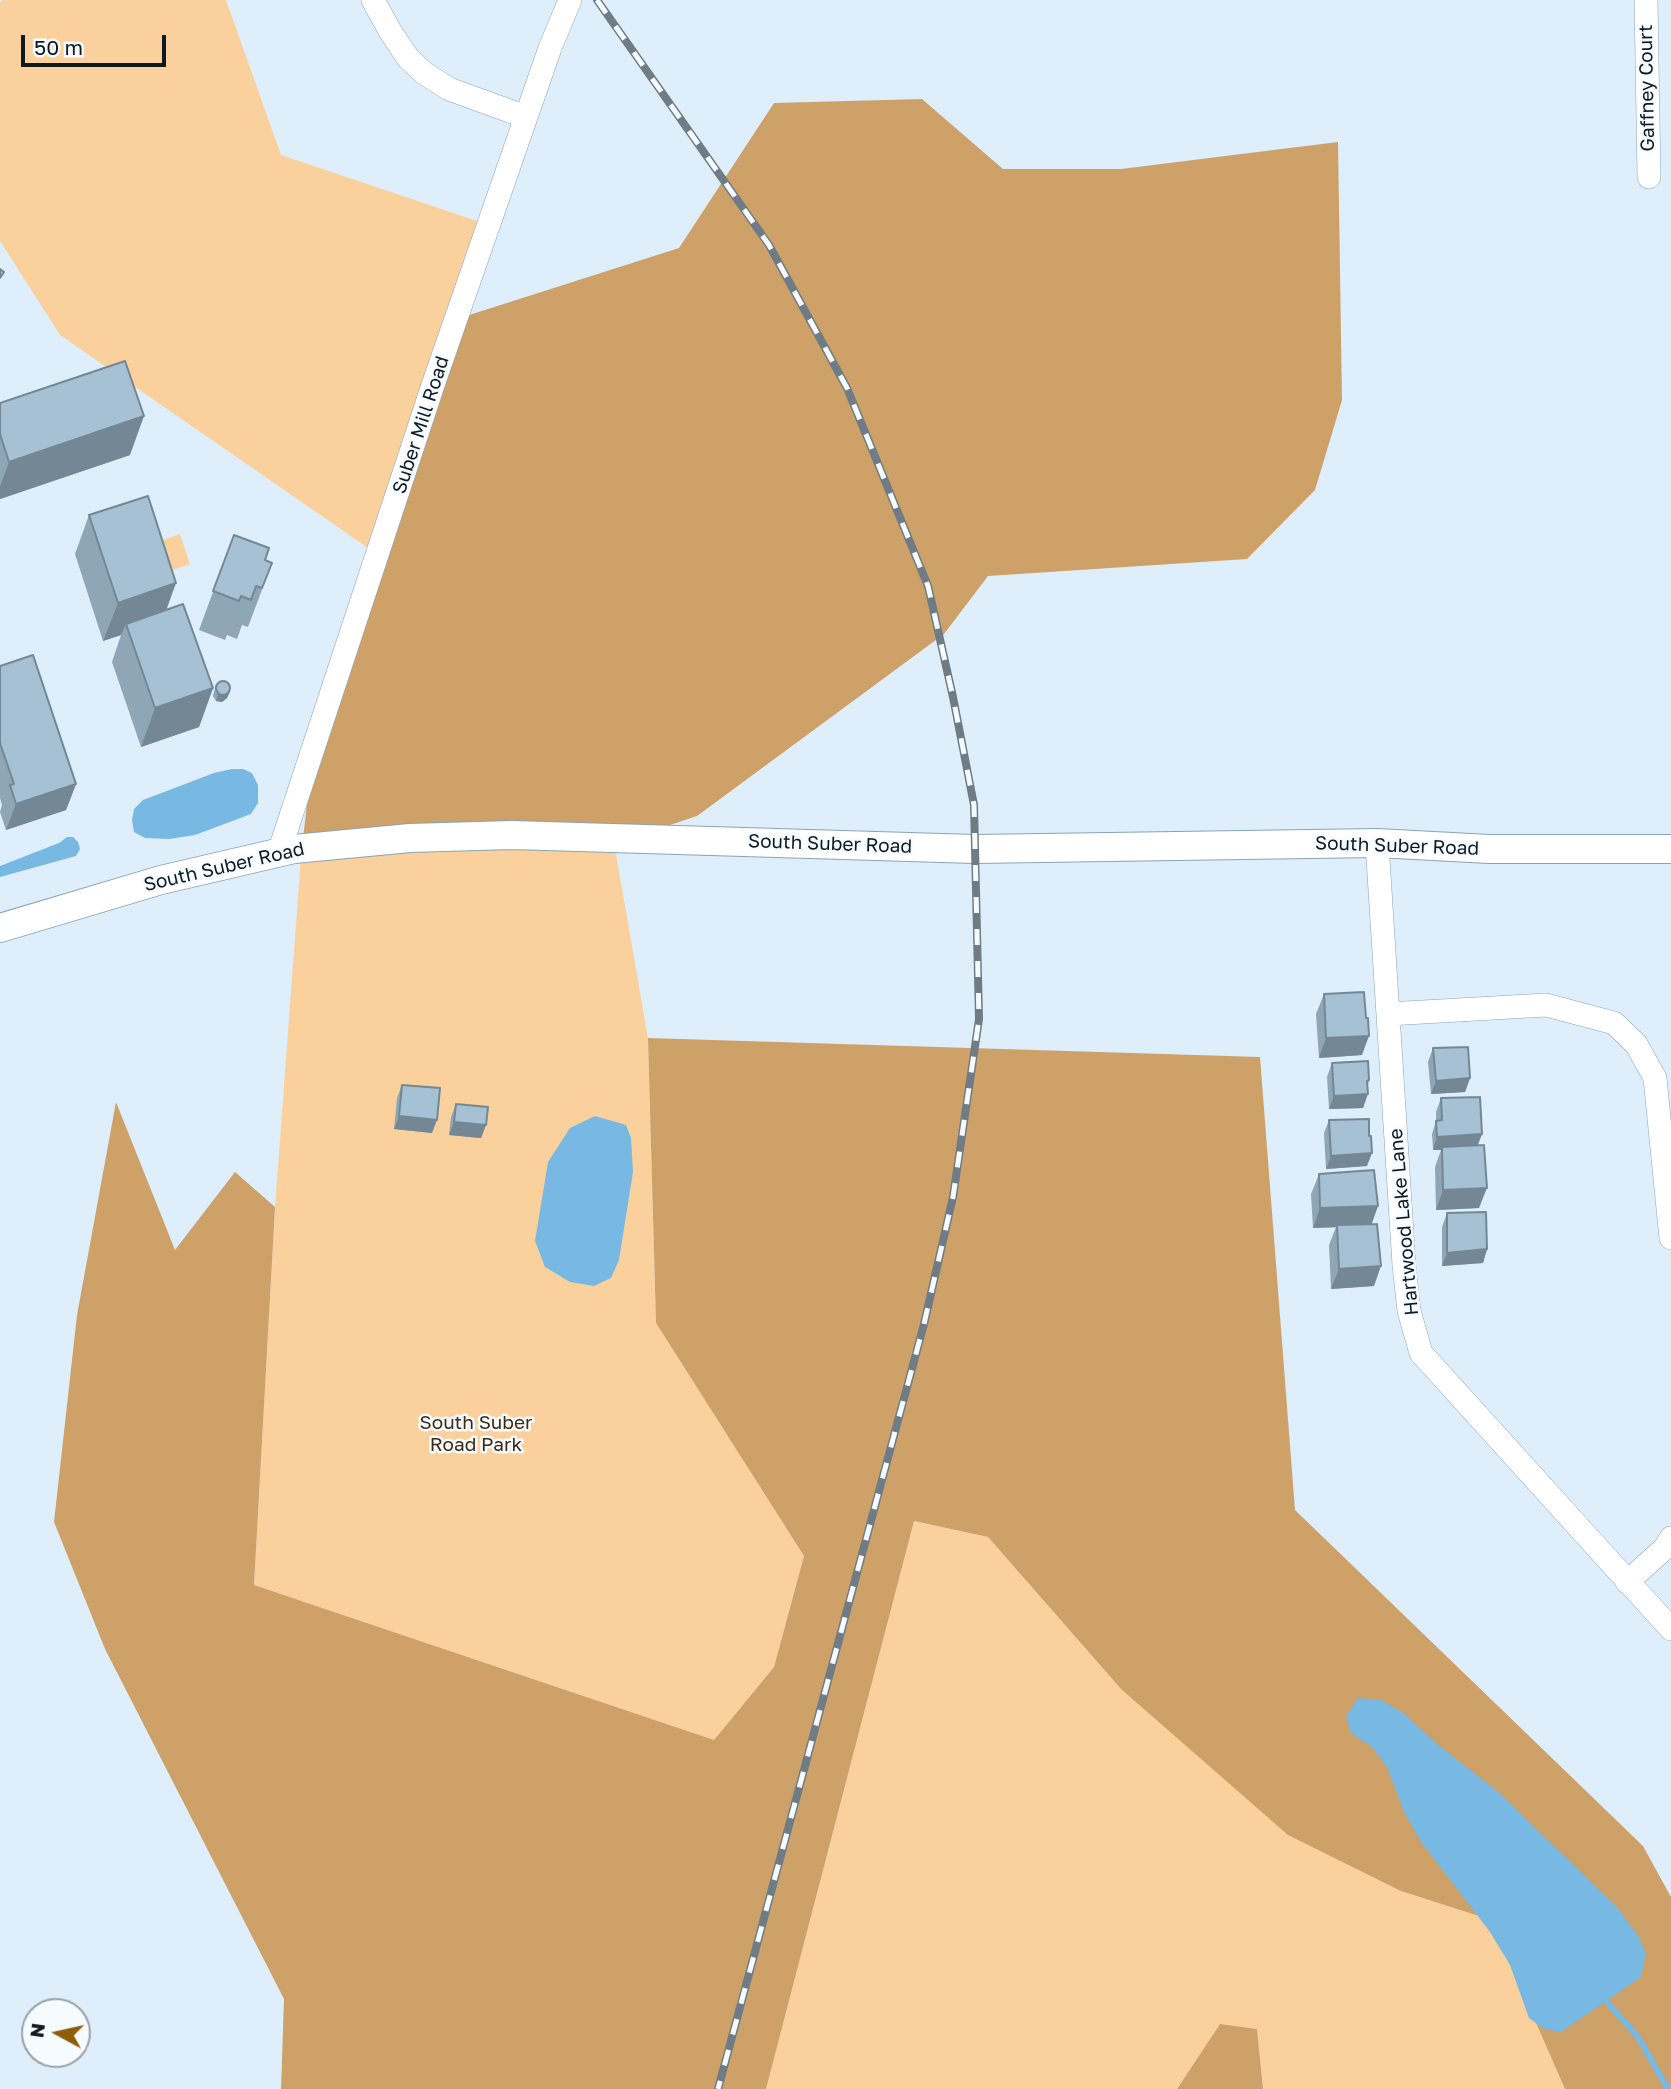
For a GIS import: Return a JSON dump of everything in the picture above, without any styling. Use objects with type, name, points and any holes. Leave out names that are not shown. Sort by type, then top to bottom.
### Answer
[{"type":"street","points":[[373,0],[408,58],[424,73],[449,89],[526,117]]},
{"type":"street","name":"Suber Mill Road","points":[[279,852],[439,370],[550,48],[570,0]]},
{"type":"street","name":"Gaffney Court","points":[[1646,0],[1649,177]]},
{"type":"street","name":"South Suber Road","points":[[0,928],[160,880],[279,852],[410,838],[512,835],[975,849],[1377,844],[1489,849],[1671,849]]},
{"type":"street","name":"Hartwood Lake Lane","points":[[1377,844],[1404,1265],[1409,1311],[1421,1353],[1671,1629]]},
{"type":"street","points":[[1388,1014],[1546,1005],[1614,1023],[1636,1044],[1655,1078],[1671,1237]]},
{"type":"street","points":[[1627,1582],[1665,1548],[1671,1538]]},
{"type":"green space","points":[[226,0],[281,155],[489,225],[384,559],[60,335],[0,241],[0,2]]},
{"type":"green space","points":[[180,534],[190,564],[161,574],[151,544]]},
{"type":"green space","name":"South Suber Road Park","points":[[619,842],[616,854],[648,1038],[656,1323],[804,1556],[774,1667],[714,1740],[254,1585],[275,1207],[301,856]]},
{"type":"green space","points":[[914,1521],[988,1537],[1121,1689],[1401,1891],[1491,1920],[1565,2089],[1263,2089],[1257,2029],[1220,2024],[1177,2089],[766,2089]]},
{"type":"shaded area","points":[[922,99],[1003,169],[1121,169],[1338,142],[1342,400],[1315,490],[1247,559],[988,576],[944,634],[697,816],[619,842],[301,856],[309,787],[463,317],[679,248],[774,103]]},
{"type":"shaded area","points":[[648,1038],[1260,1057],[1295,1510],[1643,1846],[1671,1897],[1671,2089],[1565,2089],[1491,1920],[1401,1891],[1288,1835],[1121,1689],[988,1537],[914,1521],[766,2089],[281,2089],[284,1999],[105,1649],[54,1522],[77,1315],[116,1102],[175,1250],[235,1172],[275,1207],[254,1585],[714,1740],[774,1667],[804,1556],[656,1323]]},
{"type":"shaded area","points":[[1220,2024],[1257,2029],[1263,2089],[1177,2089]]},
{"type":"water","points":[[243,769],[252,773],[258,785],[258,803],[251,814],[195,835],[169,839],[145,838],[134,832],[134,809],[143,800],[214,773]]},
{"type":"water","points":[[67,837],[73,837],[78,842],[80,849],[76,856],[0,877],[0,866],[59,843]]},
{"type":"water","points":[[595,1116],[626,1125],[631,1138],[633,1172],[619,1260],[611,1278],[594,1286],[570,1282],[545,1267],[535,1241],[548,1162],[570,1128]]},
{"type":"water","points":[[1358,1698],[1381,1700],[1402,1712],[1437,1744],[1497,1791],[1617,1907],[1639,1937],[1646,1954],[1641,1977],[1561,2032],[1544,2029],[1529,2018],[1510,1965],[1490,1932],[1421,1842],[1404,1812],[1387,1767],[1372,1747],[1351,1733],[1346,1717]]},
{"type":"building","points":[[125,361],[144,416],[9,462],[0,434],[0,403]]},
{"type":"building","points":[[148,496],[176,583],[118,603],[89,515]]},
{"type":"building","points":[[234,535],[269,548],[265,560],[272,563],[262,588],[256,586],[251,600],[241,596],[239,601],[213,591]]},
{"type":"building","points":[[183,604],[213,688],[155,708],[126,624]]},
{"type":"building","points":[[33,655],[76,784],[16,804],[10,785],[14,784],[0,743],[0,666]]},
{"type":"building","points":[[220,681],[226,681],[230,688],[226,695],[220,695],[216,691],[216,685]]},
{"type":"building","points":[[1364,992],[1369,1036],[1326,1038],[1324,994]]},
{"type":"building","points":[[1468,1047],[1470,1078],[1436,1081],[1433,1048]]},
{"type":"building","points":[[1368,1061],[1368,1094],[1334,1096],[1332,1063]]},
{"type":"building","points":[[402,1085],[440,1088],[437,1120],[399,1116]]},
{"type":"building","points":[[1480,1097],[1482,1134],[1437,1137],[1436,1121],[1442,1120],[1441,1098]]},
{"type":"building","points":[[456,1104],[488,1107],[486,1125],[454,1122]]},
{"type":"building","points":[[1369,1119],[1372,1153],[1331,1156],[1329,1120]]},
{"type":"building","points":[[1484,1145],[1487,1188],[1443,1190],[1442,1147]]},
{"type":"building","points":[[1374,1170],[1378,1206],[1320,1208],[1319,1174]]},
{"type":"building","points":[[1486,1212],[1487,1249],[1447,1253],[1447,1213]]},
{"type":"building","points":[[1377,1224],[1381,1266],[1339,1269],[1337,1225]]},
{"type":"waterway","points":[[1607,2002],[1638,2037],[1668,2089]]},
{"type":"railway","points":[[597,0],[769,245],[847,388],[928,586],[974,805],[979,1019],[953,1197],[924,1324],[718,2089]]}]
